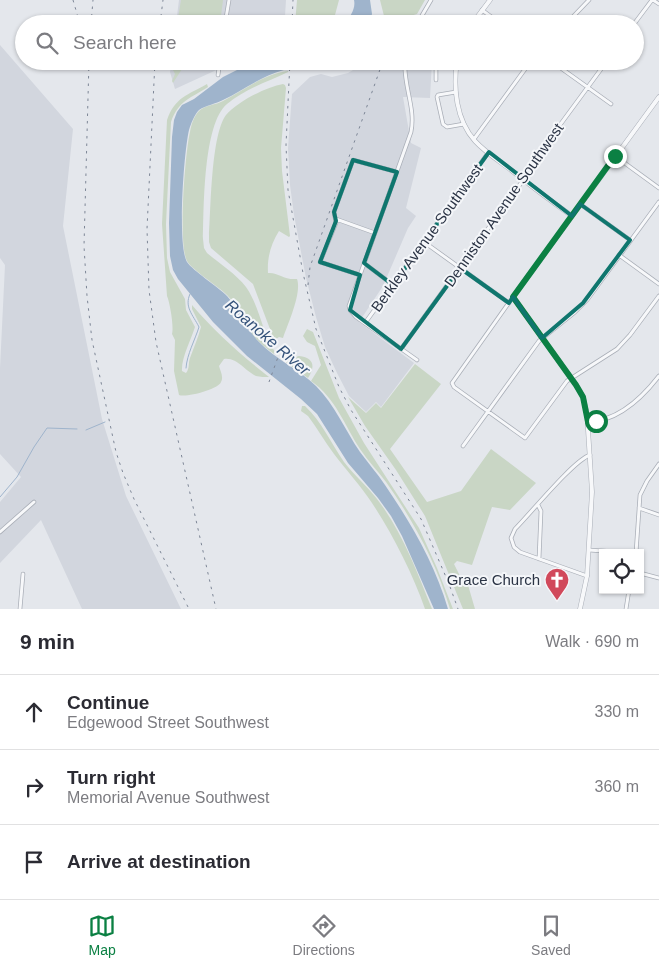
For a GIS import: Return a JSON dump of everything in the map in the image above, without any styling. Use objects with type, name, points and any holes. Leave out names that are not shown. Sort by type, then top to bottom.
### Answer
[{"type":"street","points":[[226,15],[229,0]]},
{"type":"street","points":[[422,15],[431,0]]},
{"type":"street","points":[[478,15],[490,0]]},
{"type":"street","points":[[575,15],[589,0]]},
{"type":"street","points":[[641,15],[652,0],[659,3]]},
{"type":"street","points":[[482,10],[489,15]]},
{"type":"street","points":[[218,75],[219,70]]},
{"type":"street","points":[[405,70],[413,116],[412,125],[398,172],[349,306],[352,313],[417,360]]},
{"type":"street","points":[[436,70],[436,80]]},
{"type":"street","points":[[457,70],[458,106],[464,124],[474,140],[572,216]]},
{"type":"street","name":"Berkley Avenue Southwest","points":[[474,140],[525,70]]},
{"type":"street","points":[[563,70],[611,104]]},
{"type":"street","name":"Denniston Avenue Southwest","points":[[401,349],[601,70]]},
{"type":"street","points":[[456,92],[437,96],[442,124],[447,127],[464,124]]},
{"type":"street","points":[[659,97],[452,383],[454,387],[523,438],[526,438],[571,378],[617,349],[630,336],[659,296]]},
{"type":"street","name":"Berkley Avenue Southwest","points":[[365,323],[489,152]]},
{"type":"street","points":[[615,156],[659,188]]},
{"type":"street","points":[[360,275],[320,262],[336,223],[334,212],[353,160],[398,172]]},
{"type":"street","points":[[463,446],[542,338],[583,303],[659,202]]},
{"type":"street","points":[[580,204],[630,240]]},
{"type":"street","points":[[335,218],[375,233]]},
{"type":"street","points":[[424,242],[509,303]]},
{"type":"street","points":[[619,256],[659,284]]},
{"type":"street","points":[[364,263],[393,285]]},
{"type":"street","points":[[513,297],[583,397],[588,422],[592,492],[587,576],[580,609]]},
{"type":"street","points":[[588,422],[606,418],[628,407],[642,396],[659,376]]},
{"type":"street","points":[[587,576],[517,550],[512,542],[513,532],[529,514],[580,460],[590,455]]},
{"type":"street","points":[[636,549],[640,495],[644,485],[659,464]]},
{"type":"street","points":[[0,532],[34,502]]},
{"type":"street","points":[[538,505],[541,511],[538,559]]},
{"type":"street","points":[[639,508],[659,514]]},
{"type":"street","points":[[589,550],[599,551]]},
{"type":"street","points":[[20,609],[23,574]]},
{"type":"street","points":[[644,574],[659,578]]},
{"type":"street","points":[[626,609],[628,594]]},
{"type":"highlighted area","points":[[489,152],[572,216],[580,204],[630,240],[583,303],[542,338],[513,297],[509,303],[460,268],[401,349],[350,310],[360,275],[320,262],[336,221],[334,212],[353,160],[397,172],[364,263],[393,285]]},
{"type":"shaded area","points":[[179,0],[286,0],[285,15],[177,15]]},
{"type":"shaded area","points":[[0,45],[15,62],[15,70],[22,70],[73,129],[63,226],[102,419],[126,496],[181,609],[82,609],[41,520],[0,563],[0,502],[21,477],[0,454],[0,368],[5,265],[0,258]]},
{"type":"shaded area","points":[[170,70],[216,70],[175,89]]},
{"type":"shaded area","points":[[353,70],[432,70],[430,98],[403,97],[411,143],[421,148],[406,208],[416,216],[408,228],[383,286],[359,322],[414,363],[381,407],[376,402],[366,412],[349,396],[325,347],[316,317],[306,278],[294,215],[288,148],[292,94],[310,77],[321,74],[332,77]]},
{"type":"green space","points":[[181,0],[223,0],[221,15],[178,15]]},
{"type":"green space","points":[[297,0],[339,0],[335,15],[296,15]]},
{"type":"green space","points":[[380,0],[425,0],[417,14],[384,15]]},
{"type":"green space","points":[[173,70],[181,70],[173,83],[172,81],[175,74]]},
{"type":"green space","points":[[288,71],[241,94],[227,104],[219,114],[213,129],[206,167],[204,248],[207,253],[246,287],[255,303],[267,337],[275,352],[274,354],[252,334],[227,295],[194,269],[187,261],[183,237],[183,198],[188,143],[192,124],[197,113],[204,107],[223,101],[270,75]]},
{"type":"green space","points":[[207,84],[208,87],[191,97],[177,109],[171,122],[166,224],[167,258],[170,272],[185,299],[186,310],[195,327],[185,355],[182,371],[186,373],[187,371],[201,327],[192,309],[192,305],[229,343],[269,377],[256,376],[237,362],[224,359],[219,366],[222,378],[219,385],[202,392],[183,396],[179,395],[174,371],[175,340],[172,334],[167,296],[162,224],[167,120],[178,101]]},
{"type":"green space","points":[[283,84],[286,88],[281,148],[282,171],[290,236],[279,231],[270,251],[268,273],[297,279],[298,292],[283,338],[279,337],[276,339],[273,337],[253,284],[211,248],[209,235],[211,190],[217,138],[221,125],[226,115],[244,100],[268,88]]},
{"type":"green space","points":[[307,329],[313,332],[339,398],[364,443],[419,528],[453,609],[450,609],[431,559],[406,512],[386,482],[366,458],[333,403],[311,381],[321,365],[315,346],[307,342],[303,336]]},
{"type":"green space","points":[[299,356],[311,361],[312,370],[308,378],[280,358],[287,359]]},
{"type":"green space","points":[[415,364],[441,384],[390,449],[427,502],[461,491],[491,449],[536,483],[510,510],[492,507],[472,565],[457,561],[454,564],[461,578],[468,585],[475,609],[463,609],[425,516],[348,397],[366,413],[376,403],[381,408]]},
{"type":"green space","points":[[302,406],[305,406],[316,419],[344,462],[386,511],[408,552],[432,609],[425,609],[408,568],[380,515],[308,416],[301,411]]},
{"type":"water","points":[[354,0],[370,0],[372,15],[351,15]]},
{"type":"water","points":[[237,70],[284,70],[260,79],[231,96],[197,112],[189,130],[185,157],[182,237],[187,262],[194,270],[227,296],[259,342],[302,374],[323,393],[360,452],[385,485],[413,529],[443,592],[448,609],[434,609],[402,536],[391,516],[348,463],[317,414],[247,356],[213,322],[178,279],[173,270],[170,256],[169,223],[174,120],[182,105],[194,99],[223,77]]},
{"type":"waterway","points":[[186,368],[189,352],[199,327],[189,307],[188,299],[190,294]]},
{"type":"waterway","points":[[86,430],[105,422]]},
{"type":"waterway","points":[[0,497],[17,477],[47,428],[77,429]]},
{"type":"railway","points":[[73,0],[77,15]]},
{"type":"railway","points":[[92,15],[93,0]]},
{"type":"railway","points":[[161,15],[163,0]]},
{"type":"railway","points":[[292,15],[293,0]]},
{"type":"railway","points":[[89,70],[84,246],[92,340],[116,452],[123,473],[189,609]]},
{"type":"railway","points":[[155,70],[147,229],[149,290],[156,342],[216,609]]},
{"type":"railway","points":[[290,70],[286,145],[288,190],[303,273],[316,329],[339,387],[351,410],[421,519],[458,609]]},
{"type":"railway","points":[[308,285],[310,267],[380,70]]},
{"type":"railway","points":[[269,382],[282,346]]},
{"type":"place","name":"Grace Church","points":[[557,601]]},
{"type":"route","points":[[596,421],[588,422],[580,391],[513,297],[615,156]]},
{"type":"water label","name":"Roanoke River","points":[[268,337]]}]
